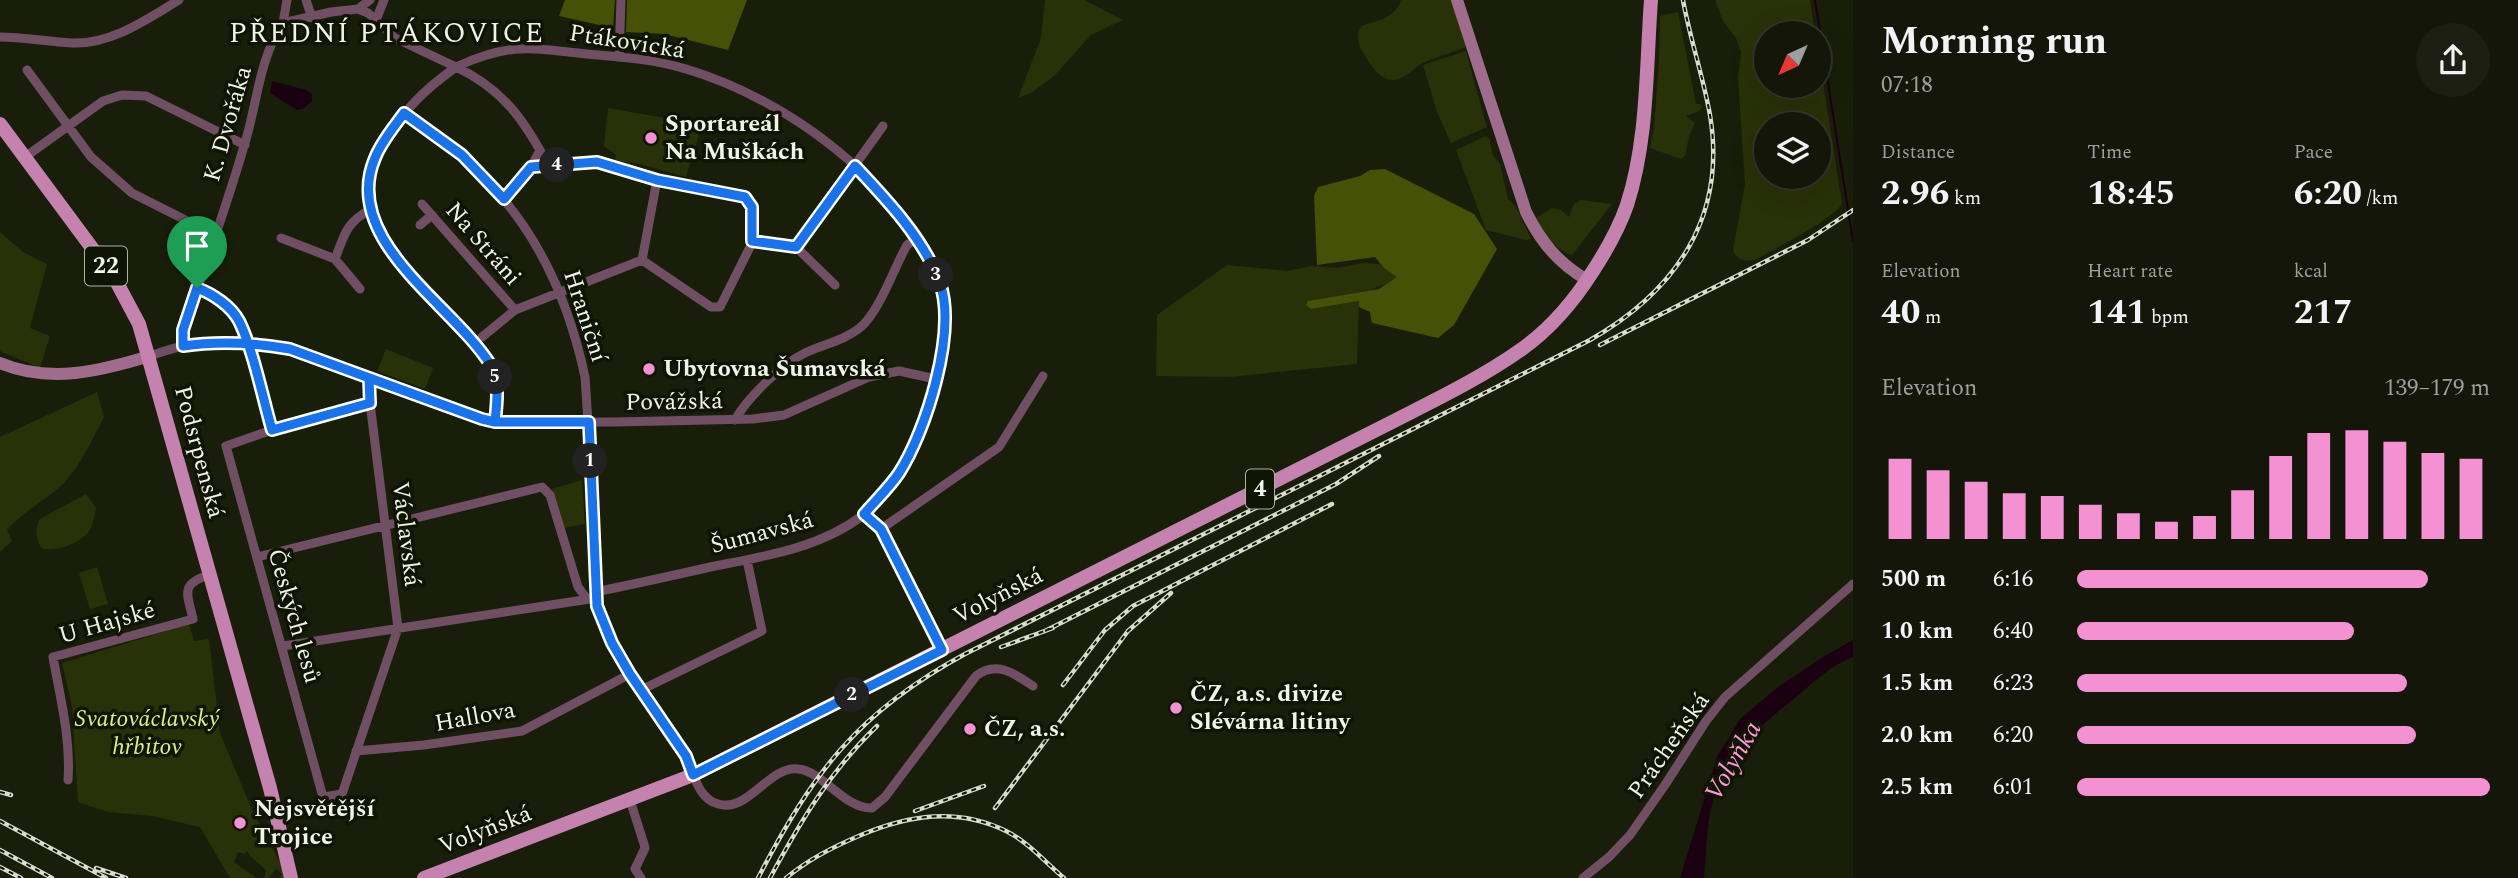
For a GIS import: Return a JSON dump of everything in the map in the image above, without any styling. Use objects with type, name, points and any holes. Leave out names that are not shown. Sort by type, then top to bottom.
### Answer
[{"type":"main road","name":"4","points":[[1587,280],[1626,207],[1634,176],[1644,111],[1650,0]]},
{"type":"main road","name":"Podsrpenská","points":[[0,124],[122,290],[135,313],[150,356],[270,788],[299,878]]},
{"type":"main road","name":"Volyňská","points":[[424,878],[693,775],[1467,384],[1537,337],[1570,303],[1587,280]]},
{"type":"main road","name":"Podsrpenská","points":[[270,788],[291,878]]},
{"type":"street","points":[[0,37],[75,43],[106,37],[127,30],[178,0]]},
{"type":"street","points":[[287,0],[284,23],[358,9],[370,0]]},
{"type":"street","points":[[306,0],[312,18]]},
{"type":"street","points":[[376,20],[384,0]]},
{"type":"street","points":[[619,57],[621,0]]},
{"type":"street","points":[[1457,0],[1526,212],[1543,242],[1559,261],[1587,280]]},
{"type":"street","points":[[358,9],[376,20],[395,38],[470,74],[492,89],[517,113],[548,165]]},
{"type":"street","name":"K. Dvořáka","points":[[183,346],[183,330],[245,145],[263,71],[277,33],[284,23]]},
{"type":"street","name":"Ptákovická","points":[[370,209],[369,175],[374,158],[415,99],[456,67],[505,49],[531,47],[619,57],[684,69],[753,95],[808,128],[855,166],[905,222],[940,283],[945,310],[936,379]]},
{"type":"street","points":[[27,70],[91,157],[132,193],[215,235]]},
{"type":"street","points":[[25,157],[103,101],[132,94],[146,96],[245,145]]},
{"type":"street","name":"Hraniční","points":[[404,113],[462,155],[504,199],[532,239],[561,292],[585,377],[589,422],[592,596],[612,643],[686,756],[693,775],[708,798],[724,805],[740,801],[783,772],[802,770],[858,806],[872,808],[886,797],[976,676],[987,669],[999,668],[1034,686]]},
{"type":"street","points":[[796,247],[883,126]]},
{"type":"street","points":[[504,199],[531,167],[540,150]]},
{"type":"street","points":[[531,167],[597,162],[657,180],[745,197],[752,207],[752,241],[723,304],[716,308],[642,260],[657,180]]},
{"type":"street","name":"Na Stráni","points":[[422,204],[515,310]]},
{"type":"street","points":[[335,259],[348,226],[356,217],[370,209],[378,232],[393,254],[490,364],[498,392],[495,422]]},
{"type":"street","points":[[420,225],[432,215]]},
{"type":"street","points":[[281,238],[335,259],[360,289]]},
{"type":"street","points":[[735,420],[742,406],[802,354],[835,341],[864,323],[873,313],[907,245],[916,239]]},
{"type":"street","points":[[752,241],[796,247],[835,285]]},
{"type":"street","name":"Na Stráni","points":[[482,337],[515,310],[642,260]]},
{"type":"street","points":[[197,288],[220,300],[239,319],[272,430],[370,403]]},
{"type":"street","points":[[0,363],[32,373],[62,375],[102,369],[183,346],[247,345],[290,349],[369,378]]},
{"type":"street","name":"Povážská","points":[[369,378],[495,422],[735,420],[784,415],[869,377],[899,371],[936,379]]},
{"type":"street","points":[[881,529],[999,447],[1044,376]]},
{"type":"street","name":"Václavská","points":[[323,797],[342,794],[398,628],[369,378]]},
{"type":"street","name":"Šumavská","points":[[282,646],[592,596],[815,542],[864,514],[898,474],[922,428],[936,379]]},
{"type":"street","name":"Českých lesů","points":[[272,430],[226,446],[323,797]]},
{"type":"street","name":"Hraniční","points":[[386,524],[538,486],[545,488],[550,495],[578,587],[592,596]]},
{"type":"street","points":[[864,514],[881,529],[942,650]]},
{"type":"street","points":[[257,557],[386,524]]},
{"type":"street","points":[[641,690],[762,631],[747,560]]},
{"type":"street","name":"U Hajské","points":[[68,780],[69,764],[63,712],[53,657],[193,619],[188,586],[194,579],[209,575]]},
{"type":"street","name":"Prácheňská","points":[[1584,878],[1630,835],[1725,697],[1853,584]]},
{"type":"street","name":"Hallova","points":[[356,751],[424,745],[522,731],[630,674]]},
{"type":"street","points":[[631,800],[645,844],[635,869],[640,878]]},
{"type":"green space","points":[[565,0],[615,0],[613,28],[559,16]]},
{"type":"green space","points":[[627,0],[747,0],[728,50],[664,34],[626,32]]},
{"type":"green space","points":[[1045,0],[1084,0],[1123,20],[1091,35],[1054,76],[1031,93],[1018,98],[1041,38]]},
{"type":"green space","points":[[1401,0],[1452,0],[1467,47],[1422,63],[1397,80],[1381,76],[1361,49],[1359,30],[1361,26],[1390,15]]},
{"type":"green space","points":[[1715,0],[1810,0],[1813,21],[1754,21],[1754,98],[1825,98],[1828,112],[1754,112],[1754,189],[1831,189],[1831,133],[1842,203],[1817,225],[1757,259],[1750,260],[1740,259],[1733,251],[1745,183],[1738,78],[1741,52],[1736,38],[1723,21]]},
{"type":"green space","points":[[1678,12],[1696,104],[1701,104],[1702,107],[1686,116],[1695,123],[1685,156],[1681,159],[1650,148],[1654,128],[1660,16]]},
{"type":"green space","points":[[1466,51],[1487,127],[1451,143],[1437,112],[1423,65]]},
{"type":"green space","name":"Sportareál Na Muškách","points":[[608,108],[665,118],[700,131],[686,177],[640,164],[615,161],[616,155],[604,146]]},
{"type":"green space","points":[[1486,136],[1489,138],[1493,155],[1500,164],[1508,199],[1516,207],[1531,239],[1486,230],[1456,150]]},
{"type":"green space","points":[[1385,169],[1474,214],[1497,249],[1454,325],[1438,338],[1372,323],[1370,312],[1359,307],[1359,301],[1311,309],[1306,305],[1308,301],[1379,289],[1397,277],[1375,257],[1317,265],[1314,196],[1318,187],[1360,176],[1370,170]]},
{"type":"green space","points":[[1581,200],[1612,204],[1572,255],[1550,241],[1536,218],[1552,208],[1561,210],[1569,217],[1574,204]]},
{"type":"green space","points":[[0,232],[23,252],[47,264],[30,328],[50,336],[40,368],[0,351]]},
{"type":"green space","points":[[1362,263],[1379,264],[1398,277],[1371,290],[1308,302],[1311,309],[1359,301],[1357,364],[1229,377],[1156,376],[1157,315],[1227,265],[1288,271],[1311,266],[1337,268]]},
{"type":"green space","points":[[386,349],[433,368],[425,389],[377,371]]},
{"type":"green space","points":[[97,392],[104,417],[81,461],[63,484],[7,530],[12,541],[0,552],[0,437]]},
{"type":"green space","points":[[582,480],[585,524],[564,528],[552,489]]},
{"type":"green space","points":[[86,494],[96,508],[87,534],[65,547],[41,548],[36,534],[40,519]]},
{"type":"green space","points":[[97,567],[108,604],[90,609],[79,573]]},
{"type":"green space","name":"Svatováclavský hřbitov","points":[[189,624],[194,641],[209,639],[220,733],[252,810],[282,866],[284,878],[279,878],[282,874],[276,869],[269,878],[264,878],[266,870],[247,851],[245,854],[238,852],[234,862],[256,878],[230,878],[200,827],[152,816],[108,812],[78,802],[72,706],[62,663]]},
{"type":"shaded area","points":[[272,81],[306,90],[312,94],[312,101],[303,109],[297,110],[270,93]]},
{"type":"shaded area","points":[[1853,640],[1853,657],[1823,674],[1767,721],[1741,747],[1722,777],[1715,794],[1710,814],[1704,878],[1680,878],[1717,757],[1740,719],[1778,687]]},
{"type":"waterway","points":[[1815,0],[1853,241]]},
{"type":"railway","points":[[758,878],[798,806],[842,748],[867,722],[928,676],[965,654],[1590,340],[1647,299],[1670,274],[1689,247],[1702,218],[1711,186],[1713,152],[1710,115],[1683,0]]},
{"type":"railway","points":[[1600,345],[1808,240],[1853,210]]},
{"type":"railway","points":[[1045,631],[1336,484],[1379,456]]},
{"type":"railway","points":[[1063,685],[1105,630],[1133,606],[1332,504]]},
{"type":"railway","points":[[995,808],[1128,631],[1171,593]]},
{"type":"railway","points":[[1001,647],[1053,628]]},
{"type":"railway","points":[[770,878],[831,779],[877,726]]},
{"type":"railway","points":[[915,811],[984,786]]},
{"type":"railway","points":[[0,792],[11,795]]},
{"type":"railway","points":[[786,878],[822,854],[879,828],[933,816],[969,819],[1006,831],[1029,846],[1064,878]]},
{"type":"railway","points":[[0,821],[106,878]]},
{"type":"railway","points":[[0,850],[52,878]]},
{"type":"railway","points":[[0,867],[21,878]]},
{"type":"railway","points":[[96,868],[126,878]]},
{"type":"place","name":"Sportareál Na Muškách","points":[[651,138]]},
{"type":"place","name":"Ubytovna Šumavská","points":[[649,369]]},
{"type":"place","name":"ČZ, a.s. divize Slévárna litiny","points":[[1176,708]]},
{"type":"place","name":"ČZ, a.s.","points":[[970,729]]},
{"type":"place","name":"Nejsvětější Trojice","points":[[240,823]]},
{"type":"district","name":"PŘEDNÍ PTÁKOVICE","points":[[387,33]]},
{"type":"route","points":[[197,288],[183,330],[183,346],[247,345],[290,349],[495,422],[589,422],[597,606],[612,643],[686,756],[693,775],[942,650],[881,529],[864,514],[898,474],[922,428],[936,379],[945,310],[940,283],[905,222],[855,166],[796,247],[752,241],[752,207],[745,197],[657,180],[597,162],[531,167],[511,194],[504,199],[462,155],[404,113],[374,158],[369,175],[370,209],[378,232],[393,254],[490,364],[498,392],[495,422],[369,378],[370,403],[272,430],[247,345],[239,319],[220,300],[197,288]]},
{"type":"water label","name":"Volyňka","points":[[1733,761]]}]
